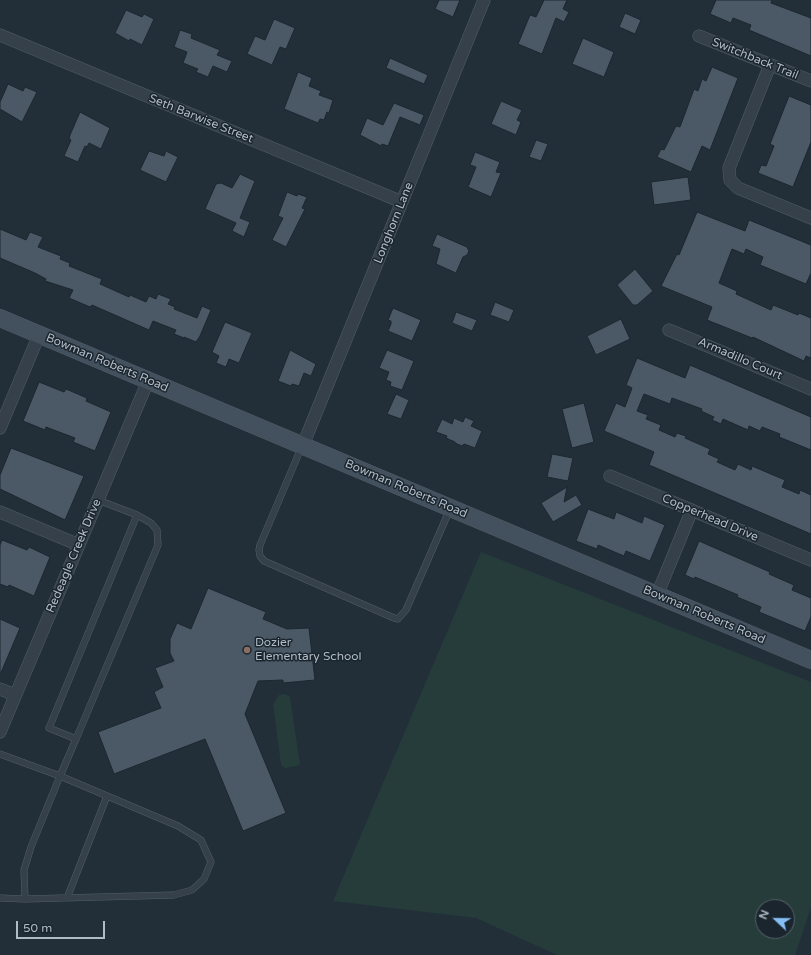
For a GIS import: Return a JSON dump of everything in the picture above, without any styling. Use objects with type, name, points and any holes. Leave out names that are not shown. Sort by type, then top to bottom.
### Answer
[{"type":"street","name":"Longhorn Lane","points":[[303,445],[484,0]]},
{"type":"street","name":"Seth Barwise Street","points":[[0,35],[402,202]]},
{"type":"street","name":"Switchback Trail","points":[[699,36],[811,81]]},
{"type":"street","points":[[770,65],[729,168],[730,180],[738,188],[810,214]]},
{"type":"street","name":"Bowman Roberts Road","points":[[0,318],[811,660]]},
{"type":"street","name":"Armadillo Court","points":[[669,330],[811,389]]},
{"type":"street","points":[[0,428],[39,335]]},
{"type":"street","name":"Redeagle Creek Drive","points":[[0,732],[148,381]]},
{"type":"street","name":"Copperhead Drive","points":[[610,476],[811,560]]},
{"type":"street","points":[[657,595],[692,510]]},
{"type":"street","points":[[0,512],[79,545]]},
{"type":"street","points":[[0,689],[16,695]]},
{"type":"lane","points":[[303,445],[260,544],[258,550],[260,556],[264,561],[398,619],[406,610],[450,508]]},
{"type":"lane","points":[[25,899],[24,870],[31,847],[158,545],[157,530],[151,523],[137,515],[98,500]]},
{"type":"lane","points":[[76,739],[49,728],[137,515]]},
{"type":"lane","points":[[0,754],[60,776],[178,826],[202,840],[211,862],[204,879],[192,890],[174,895],[25,899],[0,898]]},
{"type":"lane","points":[[67,898],[107,796]]},
{"type":"green space","points":[[481,552],[811,682],[811,908],[795,955],[557,955],[476,918],[333,901]]},
{"type":"green space","points":[[285,694],[290,697],[300,765],[285,768],[281,765],[273,704],[279,695]]},
{"type":"building","points":[[439,0],[460,0],[453,17],[435,9]]},
{"type":"building","points":[[544,0],[567,0],[563,9],[569,12],[564,22],[556,18],[542,54],[518,44],[530,15],[536,17]]},
{"type":"building","points":[[716,0],[772,0],[771,3],[811,18],[811,56],[749,30],[751,25],[733,18],[731,23],[710,14]]},
{"type":"building","points":[[126,10],[142,17],[144,14],[154,19],[142,45],[130,39],[129,41],[115,33]]},
{"type":"building","points":[[625,13],[641,20],[635,34],[619,27]]},
{"type":"building","points":[[274,19],[295,28],[286,49],[280,47],[272,65],[247,54],[255,36],[265,40]]},
{"type":"building","points":[[180,30],[192,34],[191,38],[220,50],[217,55],[232,61],[227,72],[213,66],[208,77],[196,72],[198,69],[183,63],[187,52],[174,47]]},
{"type":"building","points":[[583,38],[614,52],[604,77],[572,64]]},
{"type":"building","points":[[390,58],[428,75],[424,84],[386,68]]},
{"type":"building","points":[[712,67],[738,78],[710,150],[702,146],[691,172],[657,157],[661,149],[664,150],[676,126],[680,127],[694,89],[698,91],[702,79],[706,81]]},
{"type":"building","points":[[298,72],[312,78],[309,86],[321,91],[319,95],[333,100],[329,113],[327,112],[324,120],[320,119],[318,123],[284,109]]},
{"type":"building","points":[[8,84],[23,91],[25,87],[37,92],[22,122],[0,109],[0,102]]},
{"type":"building","points":[[789,96],[811,105],[811,142],[793,187],[758,173],[761,165],[766,166],[774,146],[770,144]]},
{"type":"building","points":[[501,101],[522,110],[517,120],[521,122],[516,135],[491,124]]},
{"type":"building","points":[[394,103],[424,115],[420,125],[400,117],[388,146],[382,144],[381,146],[360,135],[367,118],[383,125]]},
{"type":"building","points":[[80,112],[110,128],[101,149],[89,143],[87,147],[85,146],[78,162],[64,156],[71,140],[69,139],[70,135]]},
{"type":"building","points":[[536,140],[548,144],[541,161],[529,157]]},
{"type":"building","points":[[149,151],[164,156],[166,151],[178,157],[166,182],[140,170]]},
{"type":"building","points":[[475,152],[500,162],[496,172],[501,173],[491,197],[468,187],[476,167],[470,165]]},
{"type":"building","points":[[240,174],[255,181],[240,218],[250,222],[244,237],[232,231],[236,223],[205,209],[216,184],[221,183],[232,188]]},
{"type":"building","points":[[688,177],[691,200],[654,205],[651,182]]},
{"type":"building","points":[[287,192],[297,196],[298,194],[307,197],[302,208],[305,209],[286,247],[272,240],[283,218],[278,216]]},
{"type":"building","points":[[697,212],[745,231],[749,220],[811,245],[811,273],[806,284],[760,265],[763,257],[746,249],[744,254],[732,249],[719,283],[737,291],[736,294],[771,310],[773,305],[798,315],[799,313],[811,318],[811,358],[806,356],[804,361],[753,337],[752,338],[707,320],[712,307],[661,286],[677,254],[679,255]]},
{"type":"building","points":[[0,229],[26,240],[30,232],[43,237],[38,247],[61,256],[60,259],[70,263],[69,266],[102,279],[100,284],[129,297],[130,295],[146,302],[149,296],[156,299],[158,294],[171,299],[168,304],[175,307],[174,309],[197,318],[202,306],[211,310],[200,336],[196,342],[174,334],[176,330],[153,321],[149,330],[92,305],[90,307],[69,298],[73,290],[45,281],[46,279],[35,273],[0,258]]},
{"type":"building","points":[[437,234],[467,247],[469,251],[467,255],[463,257],[456,273],[436,264],[440,249],[432,246]]},
{"type":"building","points":[[635,269],[653,291],[637,305],[633,305],[617,285]]},
{"type":"building","points":[[495,302],[514,310],[509,322],[490,315]]},
{"type":"building","points":[[393,308],[421,320],[412,341],[388,331],[391,321],[388,320]]},
{"type":"building","points":[[456,312],[477,320],[472,331],[452,323]]},
{"type":"building","points":[[621,319],[630,339],[596,355],[587,336]]},
{"type":"building","points":[[225,322],[252,333],[239,363],[229,359],[226,367],[216,363],[219,356],[212,352]]},
{"type":"building","points":[[290,350],[316,364],[311,376],[304,373],[299,386],[292,384],[291,386],[278,381]]},
{"type":"building","points":[[387,350],[414,361],[402,390],[390,386],[391,382],[386,380],[389,372],[379,368]]},
{"type":"building","points":[[637,358],[685,378],[690,365],[811,417],[811,450],[779,437],[780,434],[762,427],[760,431],[749,426],[748,430],[723,419],[721,424],[712,420],[714,417],[701,411],[702,409],[672,398],[670,404],[644,394],[637,411],[648,415],[646,419],[661,425],[659,430],[675,437],[677,433],[686,436],[685,438],[710,449],[708,454],[719,459],[717,462],[735,470],[738,464],[751,470],[752,466],[785,480],[782,487],[799,494],[800,490],[811,495],[811,534],[649,465],[654,452],[604,431],[616,403],[625,407],[632,388],[626,385]]},
{"type":"building","points":[[39,382],[64,392],[66,389],[87,398],[86,401],[111,412],[95,451],[73,442],[75,438],[46,427],[45,430],[23,421]]},
{"type":"building","points":[[396,394],[409,400],[401,419],[387,414]]},
{"type":"building","points":[[584,403],[594,442],[572,448],[562,409]]},
{"type":"building","points":[[465,417],[474,421],[471,426],[482,431],[475,448],[464,444],[462,446],[446,438],[447,436],[436,432],[442,419],[452,424],[454,418],[463,422]]},
{"type":"building","points":[[11,448],[84,476],[65,520],[0,489],[0,475]]},
{"type":"building","points":[[552,454],[573,458],[568,481],[547,477]]},
{"type":"building","points":[[567,487],[564,502],[576,495],[582,505],[553,522],[541,503]]},
{"type":"building","points":[[588,509],[614,519],[616,512],[642,523],[644,516],[665,525],[650,561],[626,551],[624,556],[598,545],[597,549],[576,541]]},
{"type":"building","points":[[2,540],[27,550],[29,547],[50,557],[34,596],[9,585],[8,587],[0,584],[0,545]]},
{"type":"building","points":[[699,541],[770,572],[769,574],[794,585],[792,590],[811,598],[811,617],[805,631],[759,612],[761,607],[737,597],[738,595],[695,577],[694,579],[685,575]]},
{"type":"building","points":[[208,588],[266,612],[263,619],[287,629],[309,628],[315,680],[283,683],[283,680],[258,681],[245,714],[286,813],[243,831],[205,739],[114,774],[98,732],[161,708],[154,692],[163,687],[155,668],[174,661],[170,653],[170,639],[177,623],[191,629]]},
{"type":"building","points":[[0,619],[20,628],[0,675]]},
{"type":"place","name":"Dozier Elementary School","points":[[247,650]]}]
